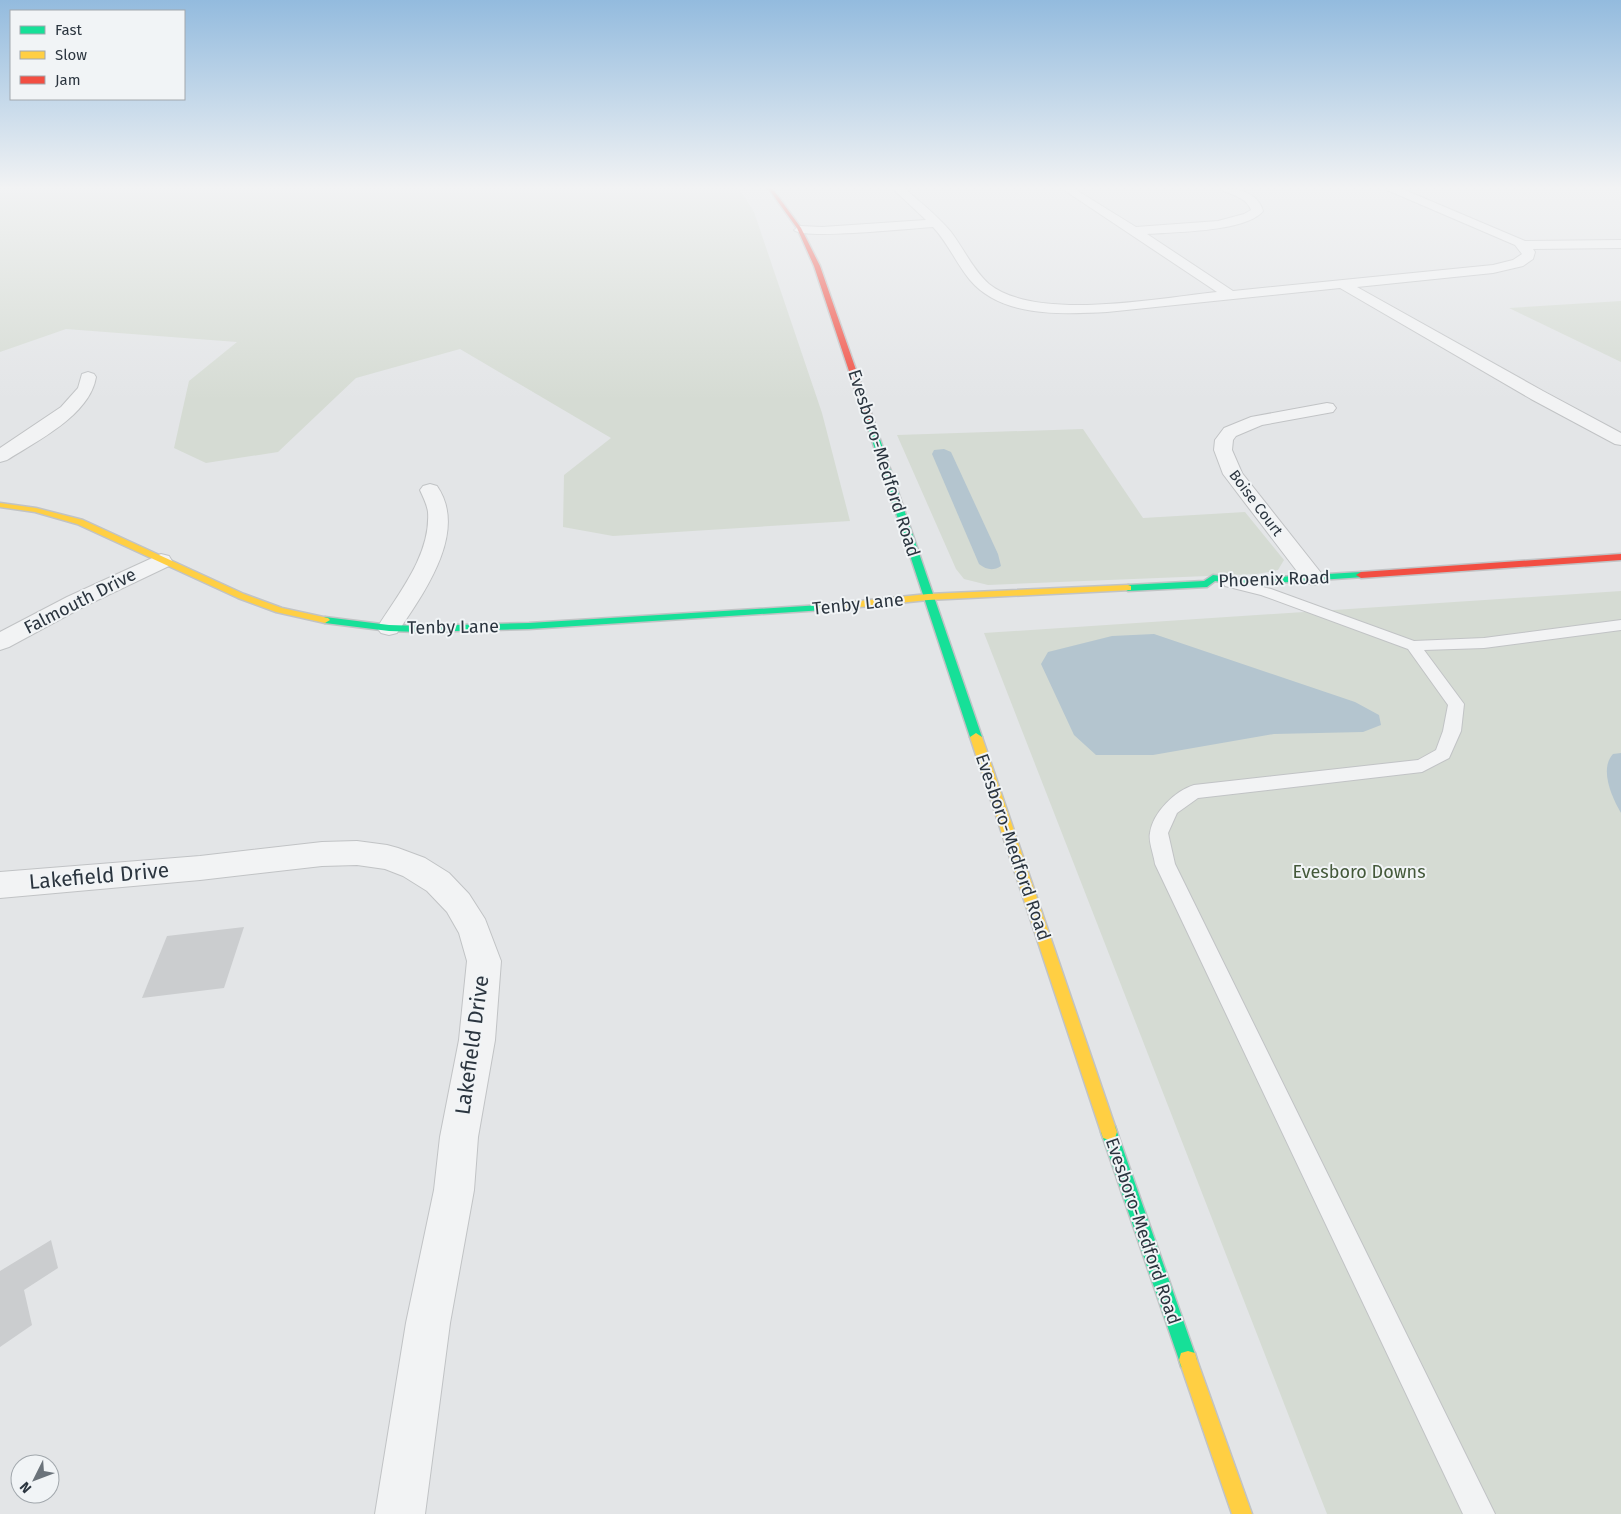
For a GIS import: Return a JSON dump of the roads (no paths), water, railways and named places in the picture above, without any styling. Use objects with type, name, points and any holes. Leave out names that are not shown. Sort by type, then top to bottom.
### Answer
[{"type":"street","name":"Evesboro-Medford Road","points":[[815,259],[1100,1107],[1242,1514]]},
{"type":"street","points":[[963,259],[979,281],[987,288],[1028,305],[1066,308],[1104,307],[1342,284],[1507,266],[1518,263],[1524,259]]},
{"type":"street","points":[[1175,259],[1228,294]]},
{"type":"street","points":[[1342,284],[1537,395],[1621,440]]},
{"type":"street","points":[[0,456],[45,427],[72,406],[86,388],[89,382],[88,377]]},
{"type":"street","name":"Boise Court","points":[[1314,578],[1232,474],[1223,450],[1224,440],[1230,432],[1257,421],[1327,408]]},
{"type":"street","points":[[390,628],[419,577],[437,536],[438,511],[430,490]]},
{"type":"street","name":"Tenby Lane","points":[[0,505],[36,510],[80,522],[241,596],[285,612],[352,625],[390,628],[439,628],[538,625],[839,607],[928,597]]},
{"type":"street","name":"Phoenix Road","points":[[928,597],[1207,584],[1213,578],[1245,582],[1621,557]]},
{"type":"street","name":"Falmouth Drive","points":[[0,642],[75,602],[161,560]]},
{"type":"street","name":"Lakefield Drive","points":[[0,885],[322,854],[357,853],[388,856],[422,872],[438,882],[458,903],[474,929],[484,960],[477,1040],[459,1136],[454,1190],[428,1323],[400,1514]]},
{"type":"lane","points":[[1213,578],[1266,592],[1412,646],[1484,644],[1621,625]]},
{"type":"lane","points":[[1412,646],[1456,704],[1452,731],[1443,754],[1422,766],[1194,792],[1170,809],[1159,833],[1165,864],[1478,1514]]},
{"type":"park label","name":"Evesboro Downs","points":[[1359,872]]}]
